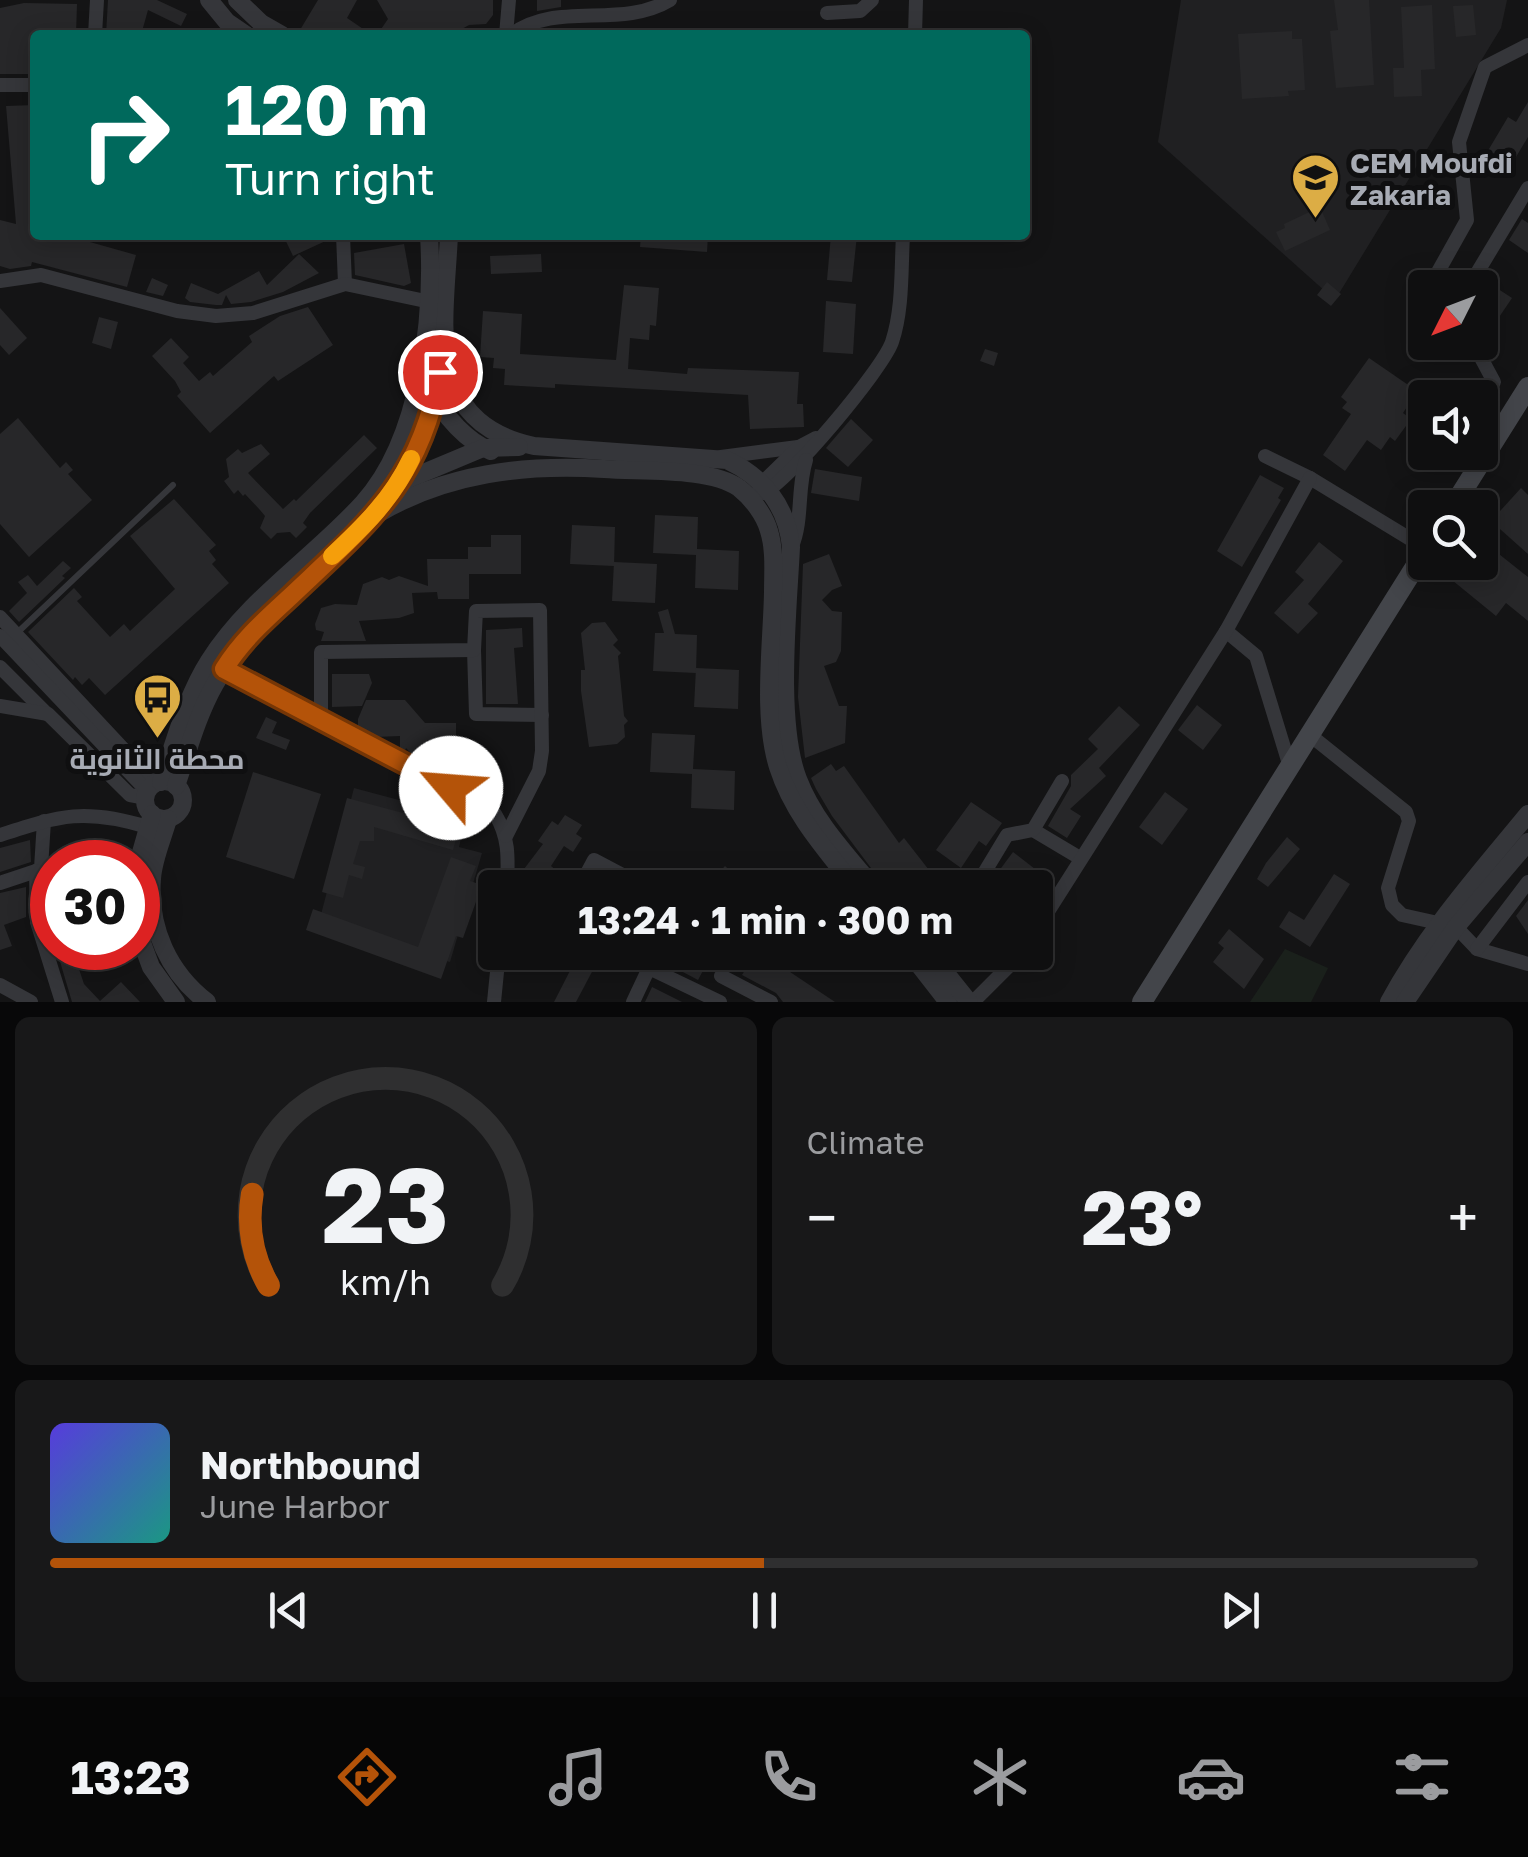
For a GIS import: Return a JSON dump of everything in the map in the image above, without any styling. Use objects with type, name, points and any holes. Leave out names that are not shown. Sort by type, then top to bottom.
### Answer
[{"type":"main road","points":[[1463,490],[1528,387]]},
{"type":"main road","points":[[1142,1002],[1408,577]]},
{"type":"street","points":[[95,30],[97,0]]},
{"type":"street","points":[[209,0],[239,30]]},
{"type":"street","points":[[236,0],[273,30]]},
{"type":"street","points":[[509,0],[509,30]]},
{"type":"street","points":[[515,30],[540,16],[593,10],[645,12],[670,0]]},
{"type":"street","points":[[827,13],[860,11],[872,0]]},
{"type":"street","points":[[915,30],[916,0]]},
{"type":"street","points":[[1439,270],[1467,220],[1459,142],[1485,66],[1528,45]]},
{"type":"street","points":[[1,80],[30,85]]},
{"type":"street","points":[[1479,270],[1528,188]]},
{"type":"street","points":[[343,240],[345,284]]},
{"type":"street","points":[[430,240],[453,387],[467,410],[498,435],[534,446]]},
{"type":"street","points":[[371,508],[402,437],[416,392],[448,240]]},
{"type":"street","points":[[762,494],[821,436],[886,358],[898,313],[903,240]]},
{"type":"street","points":[[0,280],[41,275],[135,301],[216,316],[253,313],[345,284],[437,303]]},
{"type":"street","points":[[400,483],[426,428],[444,347]]},
{"type":"street","points":[[424,348],[435,398],[449,418],[483,448],[531,468]]},
{"type":"street","points":[[1498,426],[1502,429]]},
{"type":"street","points":[[145,840],[193,692],[216,666],[233,628],[261,597],[400,483],[483,448],[534,446],[715,458],[804,450]]},
{"type":"street","points":[[792,547],[797,534],[804,450]]},
{"type":"street","points":[[1265,456],[1310,478],[1408,539]]},
{"type":"street","points":[[715,458],[744,468],[789,527],[790,753],[798,781],[817,816],[860,870]]},
{"type":"street","points":[[371,508],[471,476],[558,466],[712,476],[762,494]]},
{"type":"street","points":[[1053,902],[1226,631],[1310,478]]},
{"type":"street","points":[[762,494],[774,561],[771,728],[777,764],[803,822],[842,870]]},
{"type":"street","points":[[506,836],[539,771],[542,714],[540,610],[476,611],[476,714],[542,714]]},
{"type":"street","points":[[0,617],[8,635],[157,800],[152,876],[157,929],[179,976],[207,1002]]},
{"type":"street","points":[[1226,631],[1256,656],[1290,767]]},
{"type":"street","points":[[321,720],[320,652],[474,650]]},
{"type":"street","points":[[216,666],[483,804],[496,814],[506,836],[507,870]]},
{"type":"street","points":[[4,677],[48,714],[130,795],[157,800]]},
{"type":"street","points":[[0,706],[48,714]]},
{"type":"street","points":[[1310,735],[1406,812],[1410,821],[1388,888],[1392,905],[1402,915],[1447,925],[1477,949],[1528,964]]},
{"type":"street","points":[[1033,830],[1062,782]]},
{"type":"street","points":[[0,835],[66,814],[112,816],[157,800]]},
{"type":"street","points":[[1405,1002],[1447,925],[1528,814]]},
{"type":"street","points":[[42,840],[44,820]]},
{"type":"street","points":[[986,870],[1007,835],[1033,830],[1080,858]]},
{"type":"street","points":[[1389,1002],[1409,965],[1528,842]]},
{"type":"street","points":[[589,870],[594,860],[613,870]]},
{"type":"street","points":[[0,883],[30,873]]},
{"type":"street","points":[[1477,949],[1528,882]]},
{"type":"street","points":[[632,1002],[649,968],[699,998],[720,1002]]},
{"type":"street","points":[[52,970],[62,1002]]},
{"type":"street","points":[[154,970],[176,1002]]},
{"type":"street","points":[[494,1002],[497,970]]},
{"type":"street","points":[[922,970],[948,1002]]},
{"type":"street","points":[[945,970],[971,1002],[1004,970]]},
{"type":"street","points":[[722,976],[771,1002]]},
{"type":"street","points":[[0,984],[31,1002]]},
{"type":"lane","points":[[8,635],[173,485]]},
{"type":"shaded area","name":"CEM Moufdi Zakaria","points":[[1181,0],[1507,0],[1501,28],[1335,300],[1158,142]]},
{"type":"shaded area","points":[[354,788],[466,818],[459,847],[482,853],[450,962],[318,926]]},
{"type":"shaded area","points":[[1285,949],[1328,968],[1311,1002],[1250,1002]]},
{"type":"building","points":[[108,0],[157,0],[187,14],[181,26],[148,10],[142,30],[106,30]]},
{"type":"building","points":[[318,0],[357,0],[347,18],[365,30],[300,30]]},
{"type":"building","points":[[377,0],[493,0],[493,15],[486,24],[460,30],[380,30],[388,19]]},
{"type":"building","points":[[537,0],[561,0],[561,7],[537,11]]},
{"type":"building","points":[[1334,0],[1369,0],[1374,85],[1336,88],[1330,31],[1338,30]]},
{"type":"building","points":[[24,3],[77,4],[76,30],[30,30],[30,74],[0,74],[0,8]]},
{"type":"building","points":[[1432,5],[1435,69],[1421,70],[1422,96],[1394,97],[1393,68],[1404,68],[1401,7]]},
{"type":"building","points":[[1473,5],[1476,35],[1456,37],[1453,6]]},
{"type":"building","points":[[1292,31],[1292,39],[1302,39],[1305,90],[1288,91],[1289,96],[1242,99],[1238,34]]},
{"type":"building","points":[[1528,102],[1528,137],[1507,172],[1486,154],[1508,117],[1516,122]]},
{"type":"building","points":[[30,105],[30,240],[83,240],[136,255],[127,287],[32,262],[31,266],[10,269],[0,266],[0,220],[16,224],[6,106]]},
{"type":"building","points":[[1320,207],[1330,230],[1285,251],[1276,232],[1285,228],[1284,224]]},
{"type":"building","points":[[1522,219],[1528,223],[1528,253],[1509,240]]},
{"type":"building","points":[[285,240],[328,240],[293,256]]},
{"type":"building","points":[[641,240],[708,240],[707,252],[640,247]]},
{"type":"building","points":[[831,240],[856,240],[852,282],[827,280]]},
{"type":"building","points":[[404,244],[411,283],[404,286],[355,275],[354,253]]},
{"type":"building","points":[[299,254],[319,273],[283,292],[231,304],[226,295],[222,305],[190,302],[185,298],[191,283],[218,294],[259,271],[267,285]]},
{"type":"building","points":[[541,254],[542,272],[491,274],[490,256]]},
{"type":"building","points":[[152,278],[168,285],[163,296],[146,292]]},
{"type":"building","points":[[1327,282],[1341,294],[1331,306],[1317,295]]},
{"type":"building","points":[[624,285],[659,288],[656,326],[650,325],[649,340],[630,338],[628,369],[687,374],[688,368],[799,372],[797,404],[803,404],[804,427],[750,429],[748,395],[555,384],[555,388],[504,385],[505,369],[493,368],[494,358],[480,357],[483,311],[522,314],[520,354],[616,360]]},
{"type":"building","points":[[1498,289],[1512,298],[1498,319]]},
{"type":"building","points":[[826,301],[856,304],[853,354],[823,352]]},
{"type":"building","points":[[308,307],[333,345],[278,381],[274,376],[210,433],[177,396],[181,392],[175,381],[152,356],[171,338],[189,357],[183,363],[199,381],[210,372],[213,376],[252,342],[249,336],[280,316]]},
{"type":"building","points":[[0,308],[27,338],[9,355],[0,345]]},
{"type":"building","points":[[99,317],[118,322],[111,349],[92,343]]},
{"type":"building","points":[[985,349],[998,353],[994,366],[980,361]]},
{"type":"building","points":[[1369,358],[1408,385],[1408,405],[1403,413],[1408,423],[1395,441],[1390,437],[1381,450],[1367,440],[1345,471],[1323,455],[1351,414],[1342,408],[1347,402],[1341,397]]},
{"type":"building","points":[[18,418],[60,468],[66,462],[73,470],[68,474],[92,500],[29,557],[0,524],[0,434]]},
{"type":"building","points":[[851,419],[873,440],[848,467],[826,448]]},
{"type":"building","points":[[364,435],[377,448],[310,513],[303,523],[307,527],[296,538],[290,532],[277,533],[271,539],[260,528],[265,516],[245,494],[238,490],[234,494],[224,481],[229,477],[226,459],[238,449],[242,453],[261,444],[270,454],[248,473],[283,509]]},
{"type":"building","points":[[815,469],[862,477],[859,501],[811,493]]},
{"type":"building","points":[[1260,475],[1284,488],[1242,567],[1217,551]]},
{"type":"building","points":[[1521,488],[1528,495],[1528,554],[1498,527],[1498,513]]},
{"type":"building","points":[[174,499],[216,545],[209,551],[216,560],[212,564],[229,583],[105,695],[89,678],[82,685],[75,677],[73,680],[28,632],[74,588],[82,597],[77,601],[110,637],[124,624],[130,631],[175,589],[130,536]]},
{"type":"building","points":[[655,515],[698,517],[697,549],[739,551],[738,590],[695,588],[696,555],[653,553]]},
{"type":"building","points":[[572,525],[615,527],[614,566],[570,564]]},
{"type":"building","points":[[491,535],[521,535],[521,574],[469,574],[469,599],[438,599],[437,592],[412,593],[414,613],[359,621],[366,641],[321,641],[324,632],[316,630],[315,624],[321,608],[357,605],[363,584],[382,577],[389,580],[399,576],[428,586],[427,559],[468,559],[468,547],[491,547]]},
{"type":"building","points":[[1319,542],[1343,561],[1308,604],[1318,613],[1298,634],[1274,613],[1304,580],[1295,572]]},
{"type":"building","points":[[1498,553],[1528,577],[1528,621],[1506,603],[1496,616],[1452,580],[1498,580]]},
{"type":"building","points":[[829,554],[842,586],[822,600],[832,611],[842,612],[841,651],[836,662],[824,666],[839,706],[847,706],[845,743],[805,758],[798,697],[803,564]]},
{"type":"building","points":[[63,561],[71,568],[62,576],[65,578],[19,622],[9,611],[27,593],[18,582],[28,575],[37,586]]},
{"type":"building","points":[[614,562],[657,564],[655,603],[612,601]]},
{"type":"building","points":[[668,609],[675,634],[697,635],[696,673],[653,671],[655,633],[664,633],[658,612]]},
{"type":"building","points":[[605,622],[618,640],[613,645],[621,653],[618,656],[624,716],[628,721],[624,725],[625,737],[617,744],[589,747],[581,691],[581,670],[585,670],[581,633],[592,623]]},
{"type":"building","points":[[522,628],[523,647],[514,648],[518,704],[486,704],[486,630]]},
{"type":"building","points":[[696,668],[739,670],[738,709],[694,707]]},
{"type":"building","points":[[332,674],[369,674],[372,683],[362,706],[332,707]]},
{"type":"building","points":[[366,700],[405,700],[425,723],[456,723],[456,757],[449,761],[418,761],[406,748],[404,754],[400,752],[400,736],[375,737],[358,729]]},
{"type":"building","points":[[1197,705],[1222,725],[1203,750],[1178,730]]},
{"type":"building","points":[[1119,706],[1140,725],[1099,768],[1106,776],[1070,809],[1081,816],[1067,838],[1048,826],[1071,786],[1071,775],[1098,749],[1088,739]]},
{"type":"building","points":[[266,717],[277,722],[272,733],[290,740],[286,750],[256,738]]},
{"type":"building","points":[[652,733],[695,735],[693,769],[735,771],[734,810],[691,808],[692,774],[650,772]]},
{"type":"building","points":[[831,764],[836,771],[844,766],[899,843],[904,838],[929,870],[872,870],[832,816],[811,778]]},
{"type":"building","points":[[253,772],[321,794],[294,879],[226,857]]},
{"type":"building","points":[[1165,792],[1188,809],[1162,845],[1139,827]]},
{"type":"building","points":[[347,798],[459,828],[453,850],[374,827],[374,841],[360,841],[353,864],[365,867],[362,879],[349,875],[343,898],[322,892]]},
{"type":"building","points":[[971,802],[1002,823],[986,846],[979,841],[961,868],[936,850]]},
{"type":"building","points":[[565,815],[582,825],[576,834],[582,838],[573,852],[564,846],[551,866],[556,870],[523,870],[543,844],[538,841],[552,821],[558,825]]},
{"type":"building","points":[[1287,837],[1300,849],[1268,887],[1257,879]]},
{"type":"building","points":[[30,840],[30,862],[0,872],[0,848]]},
{"type":"building","points":[[1013,852],[1035,869],[1034,870],[1000,870]]},
{"type":"building","points":[[451,857],[476,866],[470,881],[478,884],[478,896],[463,938],[456,936],[441,979],[306,930],[313,909],[418,947]]},
{"type":"building","points":[[1334,874],[1350,884],[1310,947],[1279,927],[1289,911],[1304,920]]},
{"type":"building","points":[[26,887],[26,917],[4,925],[12,946],[0,950],[0,893]]},
{"type":"building","points":[[1528,900],[1528,934],[1516,916]]},
{"type":"building","points":[[1229,929],[1264,959],[1244,989],[1213,962],[1224,948],[1218,943]]},
{"type":"building","points":[[63,970],[79,970],[84,984],[100,1001],[121,982],[140,1002],[72,1002]]},
{"type":"building","points":[[570,970],[593,970],[576,1002],[554,1002]]},
{"type":"building","points":[[679,970],[703,970],[698,980]]},
{"type":"building","points":[[745,970],[787,970],[835,1002],[783,1002],[776,993],[742,975]]},
{"type":"building","points":[[652,987],[682,1002],[645,1002]]},
{"type":"slow traffic","points":[[332,556],[376,515],[400,483],[411,459]]},
{"type":"place","name":"CEM Moufdi Zakaria","points":[[1315,220]]},
{"type":"place","name":"محطة الثانوية","points":[[157,740]]},
{"type":"route","points":[[440,372],[426,428],[400,483],[376,515],[250,634],[224,669],[451,788]]}]
